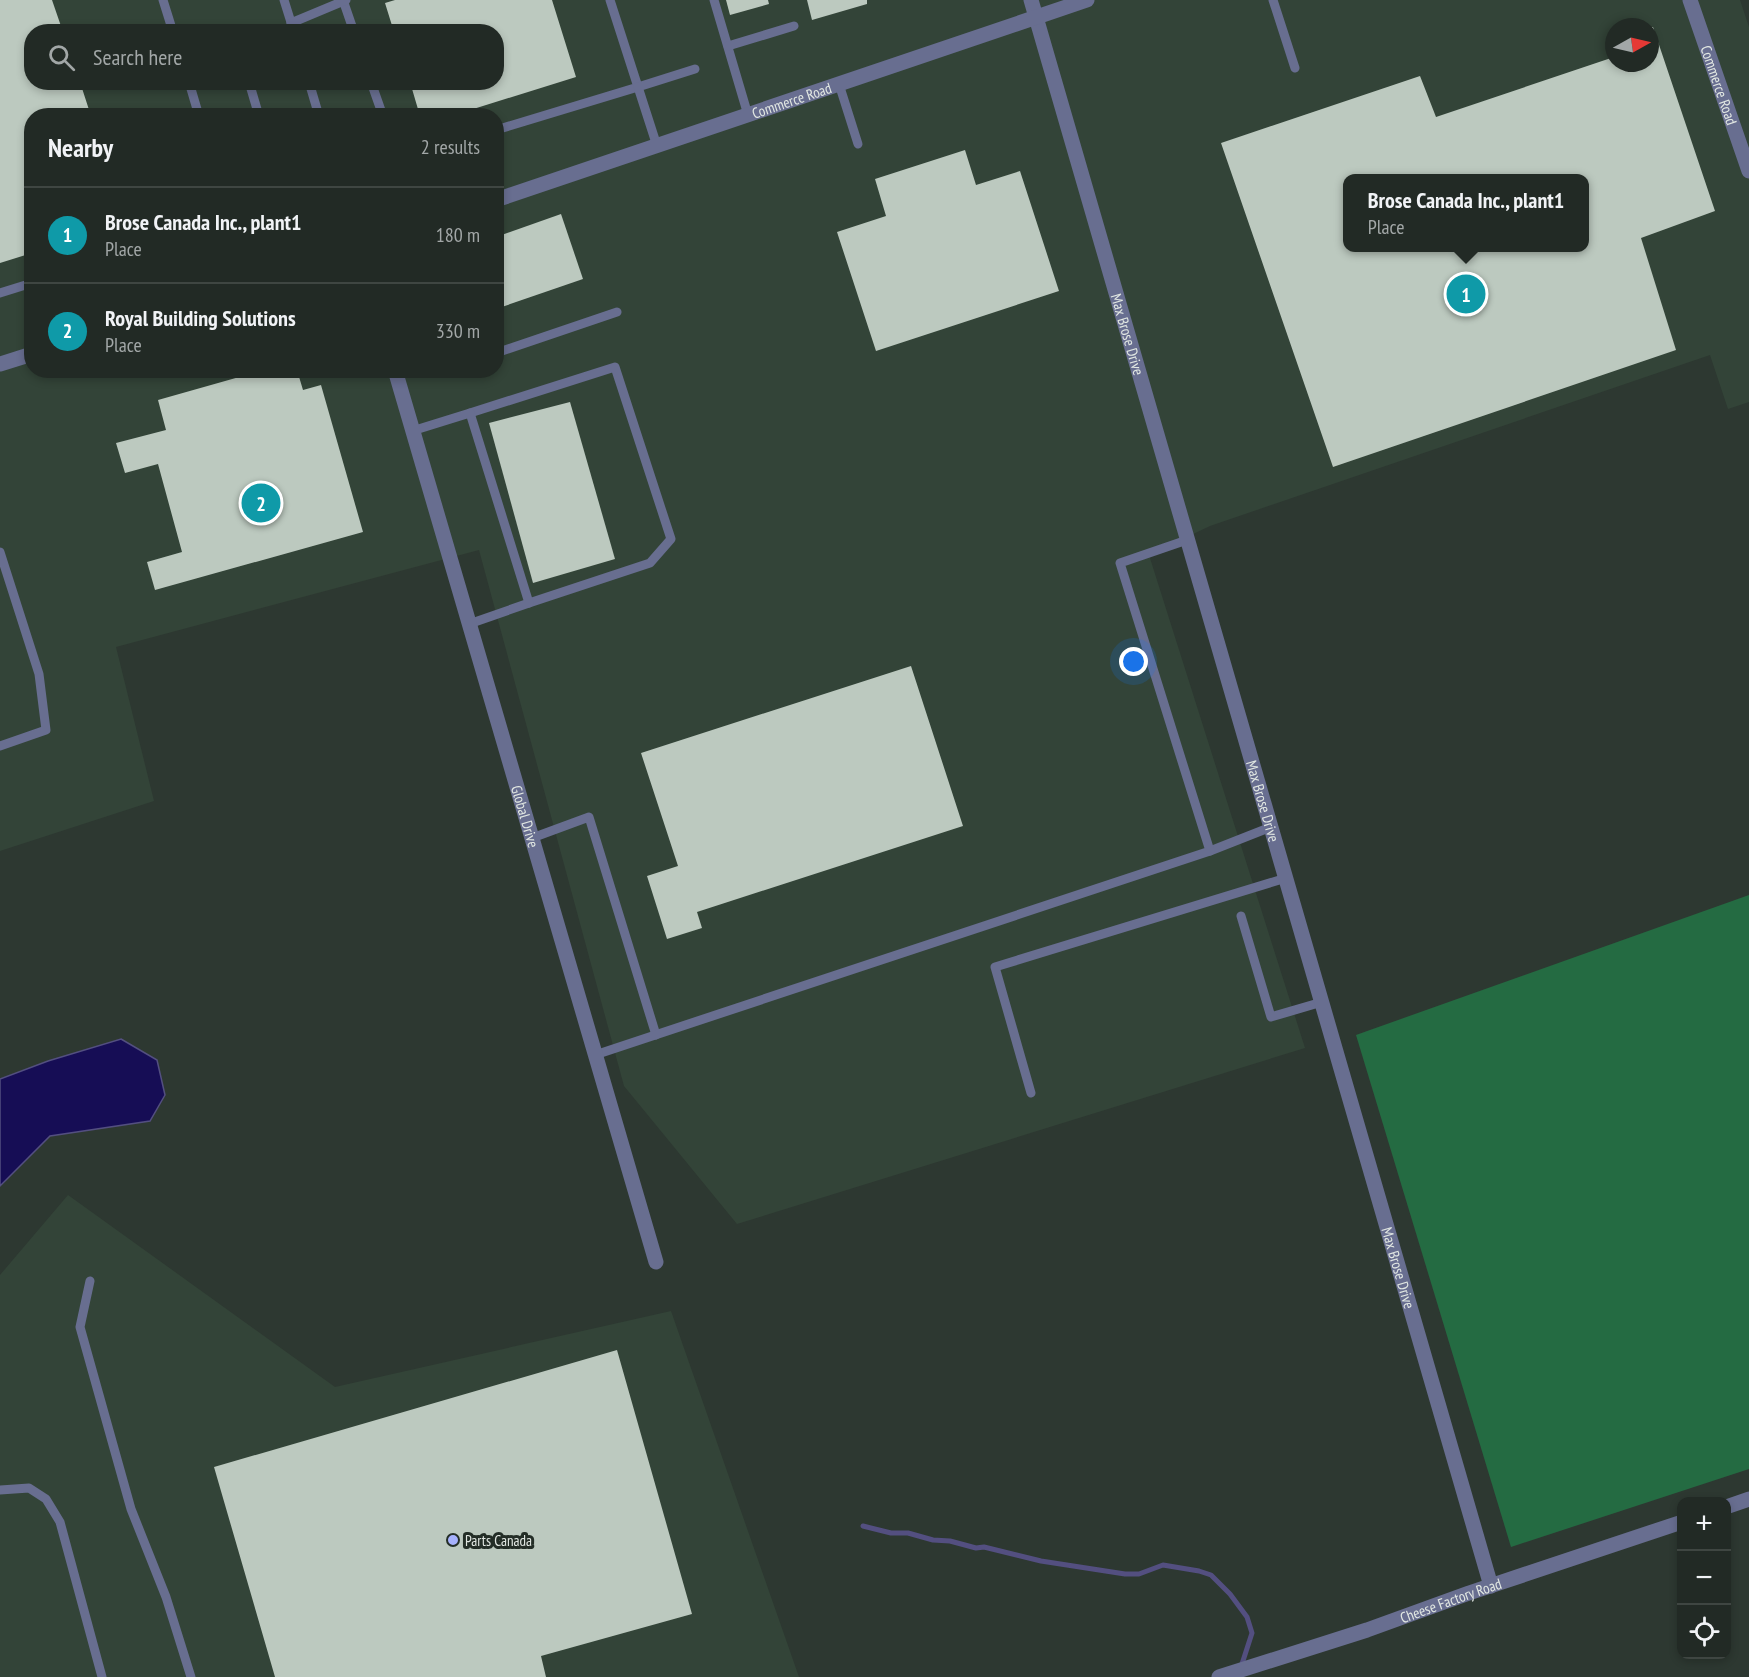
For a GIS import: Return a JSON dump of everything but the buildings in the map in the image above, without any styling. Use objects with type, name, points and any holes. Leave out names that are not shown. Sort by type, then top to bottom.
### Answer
[{"type":"street","name":"Max Brose Drive","points":[[1030,0],[1491,1586]]},
{"type":"street","name":"Commerce Road","points":[[504,197],[1087,0]]},
{"type":"street","name":"Commerce Road","points":[[1690,0],[1749,171]]},
{"type":"street","points":[[0,364],[24,356]]},
{"type":"street","name":"Global Drive","points":[[400,378],[412,432],[656,1262]]},
{"type":"street","points":[[1731,1505],[1749,1499]]},
{"type":"street","name":"Cheese Factory Road","points":[[1219,1677],[1367,1630],[1677,1524]]},
{"type":"lane","points":[[163,0],[170,24]]},
{"type":"lane","points":[[284,0],[291,24]]},
{"type":"lane","points":[[298,24],[344,0],[352,24]]},
{"type":"lane","points":[[610,0],[657,146]]},
{"type":"lane","points":[[714,0],[748,115]]},
{"type":"lane","points":[[1273,0],[1295,68]]},
{"type":"lane","points":[[728,46],[795,26]]},
{"type":"lane","points":[[504,128],[695,69]]},
{"type":"lane","points":[[839,84],[858,144]]},
{"type":"lane","points":[[191,90],[197,108]]},
{"type":"lane","points":[[251,90],[257,108]]},
{"type":"lane","points":[[311,90],[317,108]]},
{"type":"lane","points":[[374,90],[379,108]]},
{"type":"lane","points":[[0,293],[24,286]]},
{"type":"lane","points":[[504,350],[616,312]]},
{"type":"lane","points":[[412,432],[615,367],[671,539],[650,563],[469,624]]},
{"type":"lane","points":[[470,413],[529,603]]},
{"type":"lane","points":[[1187,540],[1120,563],[1210,851]]},
{"type":"lane","points":[[0,552],[39,674],[46,730],[0,746]]},
{"type":"lane","points":[[532,838],[589,817],[656,1035]]},
{"type":"lane","points":[[596,1055],[1210,851],[1271,827]]},
{"type":"lane","points":[[1031,1093],[995,967],[1286,878]]},
{"type":"lane","points":[[1241,916],[1271,1017],[1322,1002]]},
{"type":"lane","points":[[90,1281],[80,1327],[131,1509],[166,1597],[190,1677]]},
{"type":"lane","points":[[0,1490],[29,1488],[46,1499],[60,1522],[102,1677]]},
{"type":"shaded area","points":[[0,0],[1740,0],[1749,27],[1749,402],[1728,409],[1710,355],[1210,526],[1149,555],[1305,1048],[737,1224],[624,1086],[479,550],[116,647],[154,801],[0,851]]},
{"type":"shaded area","points":[[121,1039],[157,1060],[165,1095],[150,1121],[50,1136],[0,1186],[0,1079],[48,1061]]},
{"type":"shaded area","points":[[68,1195],[335,1387],[671,1311],[799,1677],[0,1677],[0,1275]]},
{"type":"green space","points":[[1749,895],[1749,1469],[1511,1547],[1356,1035]]},
{"type":"waterway","points":[[863,1526],[891,1533],[908,1533],[933,1540],[950,1541],[976,1548],[984,1547],[1041,1561],[1125,1574],[1139,1574],[1163,1565],[1211,1575],[1230,1594],[1247,1617],[1252,1633],[1241,1667]]},
{"type":"place","name":"Brose Canada Inc., plant1","points":[[1466,294]]},
{"type":"place","name":"Royal Building Solutions","points":[[261,503]]},
{"type":"place","name":"Parts Canada","points":[[453,1540]]}]
